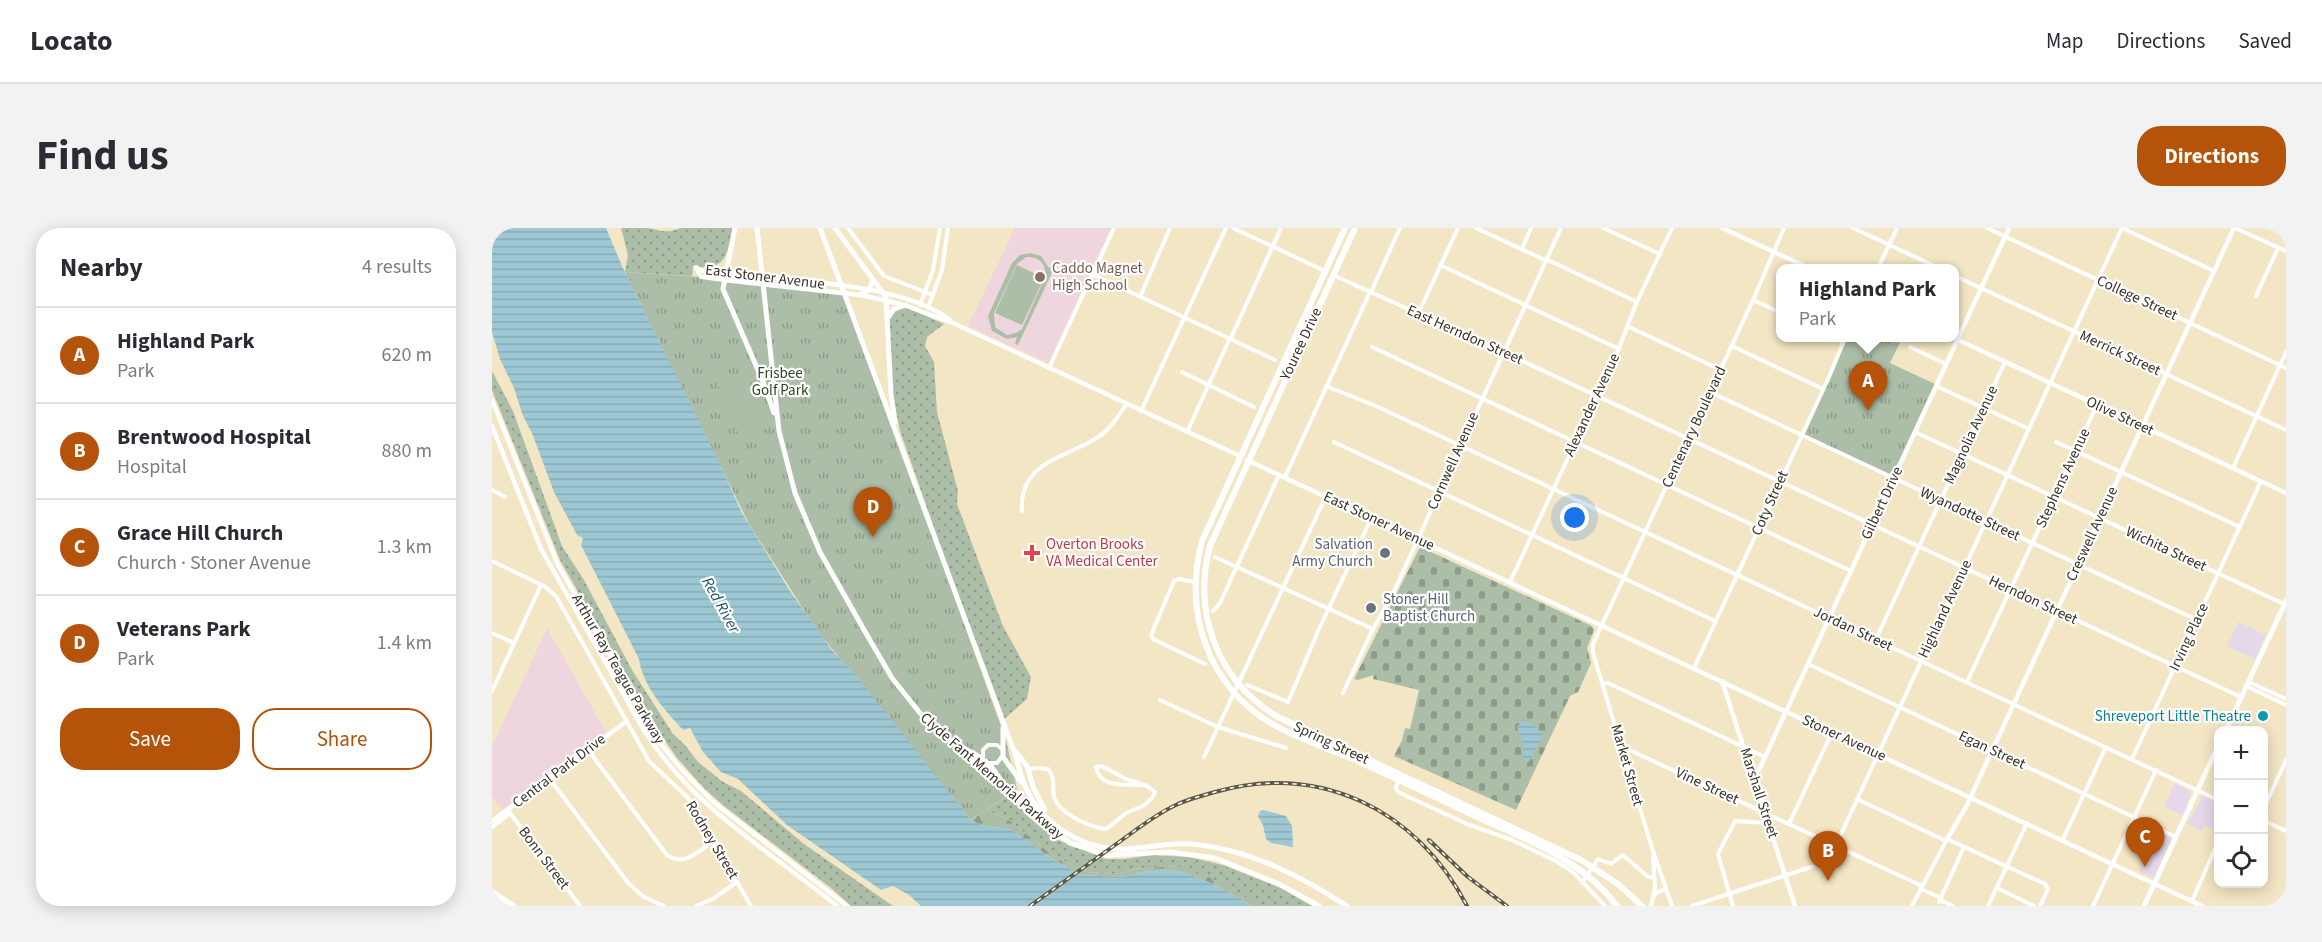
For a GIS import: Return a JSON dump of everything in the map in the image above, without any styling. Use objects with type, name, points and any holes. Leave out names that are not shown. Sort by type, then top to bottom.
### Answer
[{"type":"highway","points":[[492,893],[512,906]]},
{"type":"main road","points":[[735,228],[722,285],[764,384],[779,431]]},
{"type":"main road","name":"Clyde Fant Memorial Parkway","points":[[757,228],[779,431],[795,493],[823,557],[892,678],[920,713],[1026,809],[1064,839],[1089,850],[1118,855],[1177,853],[1215,858],[1263,876],[1319,906]]},
{"type":"main road","name":"Clyde Fant Memorial Parkway","points":[[820,228],[1026,788],[1040,808],[1061,830],[1082,841],[1111,848],[1184,843],[1229,850],[1258,859],[1292,874],[1347,906]]},
{"type":"main road","points":[[835,228],[886,300],[892,406],[903,449]]},
{"type":"main road","name":"Youree Drive","points":[[1240,456],[1345,228]]},
{"type":"main road","name":"Youree Drive","points":[[1248,460],[1355,228]]},
{"type":"main road","points":[[1325,272],[1333,275]]},
{"type":"main road","points":[[861,295],[869,290],[873,280]]},
{"type":"main road","points":[[887,320],[894,309],[906,305]]},
{"type":"main road","points":[[1240,456],[1248,460]]},
{"type":"main road","name":"Spring Street","points":[[1240,456],[1202,541],[1195,582],[1196,614],[1205,645],[1218,672],[1234,693],[1253,711],[1280,729],[1400,778],[1594,868],[1618,884],[1641,906]]},
{"type":"main road","name":"Spring Street","points":[[1248,460],[1210,546],[1203,588],[1205,612],[1211,636],[1220,658],[1238,684],[1259,705],[1285,721],[1553,853],[1588,876],[1617,906]]},
{"type":"main road","points":[[2228,726],[2286,604]]},
{"type":"main road","points":[[1002,721],[1002,753],[1026,788]]},
{"type":"main road","points":[[937,730],[986,761],[1026,809]]},
{"type":"main road","points":[[1012,747],[1028,769],[1039,801],[1061,830]]},
{"type":"main road","points":[[2144,906],[2214,755]]},
{"type":"main road","points":[[492,899],[502,906]]},
{"type":"street","points":[[848,228],[884,276],[933,295]]},
{"type":"street","points":[[919,307],[933,270],[940,228]]},
{"type":"street","points":[[927,310],[942,270],[948,228]]},
{"type":"street","points":[[1049,368],[1114,228]]},
{"type":"street","points":[[1140,297],[1170,228]]},
{"type":"street","points":[[1141,411],[1226,228]]},
{"type":"street","points":[[1233,228],[1325,272]]},
{"type":"street","points":[[1187,432],[1281,228]]},
{"type":"street","points":[[1213,611],[1220,603],[1326,386],[1400,228]]},
{"type":"street","points":[[1418,314],[1458,228]]},
{"type":"street","points":[[1476,228],[1637,302]]},
{"type":"street","points":[[1522,249],[1532,228]]},
{"type":"street","name":"Cornwell Avenue","points":[[1343,693],[1395,589],[1561,228]]},
{"type":"street","points":[[1603,228],[1660,254]]},
{"type":"street","name":"Alexander Avenue","points":[[1510,582],[1619,349],[1637,302],[1672,228]]},
{"type":"street","points":[[1722,228],[1800,264]]},
{"type":"street","name":"Centenary Boulevard","points":[[1602,625],[1721,370],[1784,228]]},
{"type":"street","points":[[1853,228],[1930,264]]},
{"type":"street","points":[[1880,264],[1897,228]]},
{"type":"street","name":"College Street","points":[[1987,228],[2284,366]]},
{"type":"street","name":"Gilbert Drive","points":[[1959,332],[2009,228]]},
{"type":"street","points":[[2122,228],[2214,271]]},
{"type":"street","name":"Highland Avenue","points":[[1692,906],[1786,876],[1823,863],[1830,858],[2122,228]]},
{"type":"street","points":[[2235,228],[2286,251]]},
{"type":"street","name":"Creswell Avenue","points":[[1912,906],[1971,796],[2235,228]]},
{"type":"street","points":[[2256,296],[2278,248]]},
{"type":"street","points":[[1440,265],[1619,349]]},
{"type":"street","name":"East Stoner Avenue","points":[[919,307],[861,295],[725,276],[702,271],[696,267],[701,277],[725,276],[883,293],[927,310],[1240,456]]},
{"type":"street","points":[[1092,274],[1275,360]]},
{"type":"street","name":"East Herndon Street","points":[[1333,275],[1597,396]]},
{"type":"street","name":"Merrick Street","points":[[1959,278],[2286,430]]},
{"type":"street","points":[[1753,300],[1776,311]]},
{"type":"street","points":[[1627,326],[1721,370]]},
{"type":"street","name":"Olive Street","points":[[1959,339],[2286,493]]},
{"type":"street","name":"Coty Street","points":[[1694,668],[1843,342]]},
{"type":"street","name":"Gilbert Drive","points":[[1753,775],[1759,770],[1954,342]]},
{"type":"street","points":[[1732,346],[1823,389]]},
{"type":"street","points":[[1372,347],[1851,571]]},
{"type":"street","points":[[1910,347],[1946,364]]},
{"type":"street","points":[[2233,468],[2256,417],[2284,366],[2286,352]]},
{"type":"street","name":"Magnolia Avenue","points":[[1876,639],[2005,362]]},
{"type":"street","points":[[1182,372],[1254,407]]},
{"type":"street","name":"Jordan Street","points":[[1326,386],[1460,445],[2214,798]]},
{"type":"street","points":[[1936,386],[2029,429]]},
{"type":"street","name":"Wyandotte Street","points":[[1710,392],[2196,620]]},
{"type":"street","name":"Herndon Street","points":[[1597,396],[2241,697]]},
{"type":"street","name":"Arthur Ray Teague Parkway","points":[[492,400],[558,565],[660,743],[712,801],[847,906]]},
{"type":"street","points":[[1022,511],[1023,494],[1033,477],[1046,464],[1106,431],[1127,404]]},
{"type":"street","name":"Stephens Avenue","points":[[1967,682],[2097,405]]},
{"type":"street","name":"Arthur Ray Teague Parkway","points":[[492,426],[541,549],[657,749],[679,777],[710,809],[837,906]]},
{"type":"street","name":"Wichita Street","points":[[1915,432],[2286,604]]},
{"type":"street","points":[[1334,441],[1716,621]]},
{"type":"street","points":[[2056,442],[2240,527]]},
{"type":"street","name":"East Stoner Avenue","points":[[1248,460],[1510,582]]},
{"type":"street","name":"Irving Place","points":[[2132,759],[2261,481]]},
{"type":"street","points":[[492,490],[505,497]]},
{"type":"street","points":[[1204,757],[1326,496]]},
{"type":"street","points":[[1247,685],[1288,702],[1372,517]]},
{"type":"street","points":[[1215,557],[1373,629]]},
{"type":"street","name":"Rodney Street","points":[[492,561],[541,585],[551,591],[558,600],[651,763],[685,795],[751,906]]},
{"type":"street","points":[[1195,582],[1178,579],[1174,581],[1150,635],[1153,639],[1205,664]]},
{"type":"street","name":"Stoner Avenue","points":[[1510,582],[2202,906]]},
{"type":"street","points":[[492,691],[541,585]]},
{"type":"street","name":"Market Street","points":[[1602,625],[1593,650],[1651,845],[1672,906]]},
{"type":"street","points":[[492,633],[514,643]]},
{"type":"street","name":"Egan Street","points":[[1808,664],[2176,837]]},
{"type":"street","name":"Marshall Street","points":[[1722,681],[1796,906]]},
{"type":"street","points":[[1603,684],[1608,684],[1765,757]]},
{"type":"street","points":[[2247,684],[2286,699]]},
{"type":"street","points":[[2247,684],[2286,705]]},
{"type":"street","points":[[1160,700],[1218,727],[1286,748]]},
{"type":"street","name":"Central Park Drive","points":[[492,827],[533,789],[627,721]]},
{"type":"street","points":[[1789,824],[1832,732]]},
{"type":"street","points":[[988,745],[997,745],[1002,753],[997,763],[986,761],[983,753],[988,745]]},
{"type":"street","name":"Vine Street","points":[[1622,746],[1922,887],[1953,906]]},
{"type":"street","points":[[2063,839],[2106,747]]},
{"type":"street","points":[[588,749],[667,855],[674,859],[686,859],[713,841]]},
{"type":"street","points":[[2268,799],[2286,760]]},
{"type":"street","points":[[1028,769],[1048,769],[1053,775],[1054,797],[1058,804],[1072,816],[1103,829],[1108,828],[1126,813],[1152,798],[1155,792],[1154,790],[1102,766],[1096,767],[1098,775],[1108,784],[1143,785]]},
{"type":"street","points":[[2093,906],[2156,770]]},
{"type":"street","points":[[549,778],[629,885],[644,897],[664,906]]},
{"type":"street","points":[[1400,778],[1396,788],[1398,792],[1467,824],[1512,840],[1548,857],[1566,867],[1605,906]]},
{"type":"street","points":[[1857,800],[2045,884],[2048,889],[2040,906]]},
{"type":"street","name":"Central Park Drive","points":[[492,820],[509,811]]},
{"type":"street","name":"Bonn Street","points":[[509,811],[580,906]]},
{"type":"street","points":[[1733,906],[1718,854],[1735,821],[1768,823]]},
{"type":"street","points":[[1988,906],[2027,823]]},
{"type":"street","points":[[2268,823],[2286,831]]},
{"type":"street","points":[[1651,845],[1655,878],[1652,901]]},
{"type":"street","points":[[1940,900],[1964,847]]},
{"type":"street","points":[[2193,899],[2214,851]]},
{"type":"street","points":[[1582,883],[1598,859],[1611,864],[1624,855],[1647,876],[1655,878]]},
{"type":"street","points":[[696,906],[713,899],[737,882]]},
{"type":"street","points":[[1997,888],[2034,906]]},
{"type":"street","points":[[1652,901],[1657,892],[1666,889]]},
{"type":"street","name":"Stoner Avenue","points":[[2179,894],[2209,906]]},
{"type":"shaded area","name":"Caddo Magnet High School","points":[[1015,228],[1111,228],[1048,363],[968,326]]},
{"type":"shaded area","points":[[2238,622],[2266,635],[2255,659],[2227,646]]},
{"type":"shaded area","points":[[547,628],[606,732],[503,810],[492,796],[492,747]]},
{"type":"shaded area","points":[[2175,783],[2191,792],[2183,816],[2164,806]]},
{"type":"shaded area","points":[[2203,796],[2214,801],[2214,828],[2205,825],[2202,831],[2187,824]]},
{"type":"shaded area","points":[[2138,821],[2172,838],[2154,878],[2139,871],[2151,845],[2129,834],[2135,822]]},
{"type":"green space","points":[[621,228],[667,231],[680,228],[733,228],[726,254],[719,264],[704,267],[693,266],[692,276],[625,272],[628,255]]},
{"type":"green space","points":[[1030,253],[1041,256],[1049,268],[1053,262],[1056,264],[1018,345],[1015,344],[1017,337],[1007,339],[992,331],[988,316],[1012,263],[1020,255]],"holes":[[[1026,257],[1041,261],[1045,268],[1045,277],[1022,329],[1007,335],[995,327],[994,313],[1017,264]]]},
{"type":"green space","points":[[1017,265],[1044,278],[1022,325],[995,313]]},
{"type":"green space","name":"Frisbee Golf Park","points":[[625,272],[703,277],[845,294],[1006,740],[1017,789],[971,820],[816,629],[749,524]]},
{"type":"green space","points":[[906,307],[944,324],[927,337],[925,346],[934,362],[937,412],[958,491],[957,504],[1003,626],[1031,677],[1027,699],[1002,721],[900,431],[893,397],[888,320],[891,313]]},
{"type":"green space","points":[[1846,342],[1900,342],[1890,363],[1935,384],[1892,476],[1802,435]]},
{"type":"green space","points":[[492,371],[513,411],[562,546],[584,580],[632,670],[673,734],[698,762],[723,782],[741,791],[804,844],[893,906],[851,906],[724,806],[677,758],[652,722],[560,560],[492,390]]},
{"type":"green space","points":[[745,373],[765,423],[738,434],[718,384]]},
{"type":"green space","points":[[1420,547],[1592,626],[1594,630],[1587,648],[1591,663],[1578,692],[1570,696],[1516,810],[1394,756],[1405,728],[1410,729],[1419,690],[1373,679],[1374,675],[1354,679]]},
{"type":"green space","points":[[1007,796],[1058,840],[1106,859],[1152,855],[1189,857],[1223,865],[1281,888],[1312,906],[1261,906],[1177,866],[1135,869],[1119,874],[1087,872],[1052,855],[1009,820],[986,810]]},
{"type":"green space","points":[[986,810],[1009,820],[1052,855],[1087,872],[1119,874],[1135,869],[1177,866],[1216,880],[1261,906],[1253,906],[1211,883],[1178,871],[1153,870],[1122,877],[1081,875],[1046,855],[1012,830],[981,825],[971,820]]},
{"type":"water","name":"Red River","points":[[492,228],[606,228],[622,266],[712,447],[742,513],[788,588],[831,649],[860,680],[971,820],[981,825],[1012,830],[1046,855],[1081,875],[1122,877],[1153,870],[1178,871],[1211,883],[1253,906],[921,906],[909,895],[893,886],[881,890],[787,825],[738,779],[721,772],[703,752],[690,728],[683,730],[650,688],[639,659],[581,545],[583,538],[577,535],[554,492],[514,388],[500,359],[492,332]]},
{"type":"water","points":[[1522,721],[1532,723],[1543,735],[1528,763],[1523,758],[1524,747],[1517,727]]},
{"type":"water","points":[[1263,810],[1286,816],[1292,826],[1293,847],[1271,843],[1266,839],[1258,816]]},
{"type":"railway","points":[[1030,906],[1145,823],[1176,805],[1215,792],[1254,784],[1292,784],[1328,790],[1362,802],[1393,820],[1421,843],[1446,872],[1467,906]]},
{"type":"railway","points":[[1429,840],[1468,877],[1507,906]]},
{"type":"place","name":"Caddo Magnet High School","points":[[1040,277]]},
{"type":"place","name":"Highland Park","points":[[1868,411]]},
{"type":"place","name":"Veterans Park","points":[[873,537]]},
{"type":"place","name":"Overton Brooks VA Medical Center","points":[[1032,553]]},
{"type":"place","name":"Salvation Army Church","points":[[1385,553]]},
{"type":"place","name":"Stoner Hill Baptist Church","points":[[1371,608]]},
{"type":"place","name":"Shreveport Little Theatre","points":[[2263,716]]},
{"type":"place","name":"Grace Hill Church","points":[[2145,867]]},
{"type":"place","name":"Brentwood Hospital","points":[[1828,881]]}]
